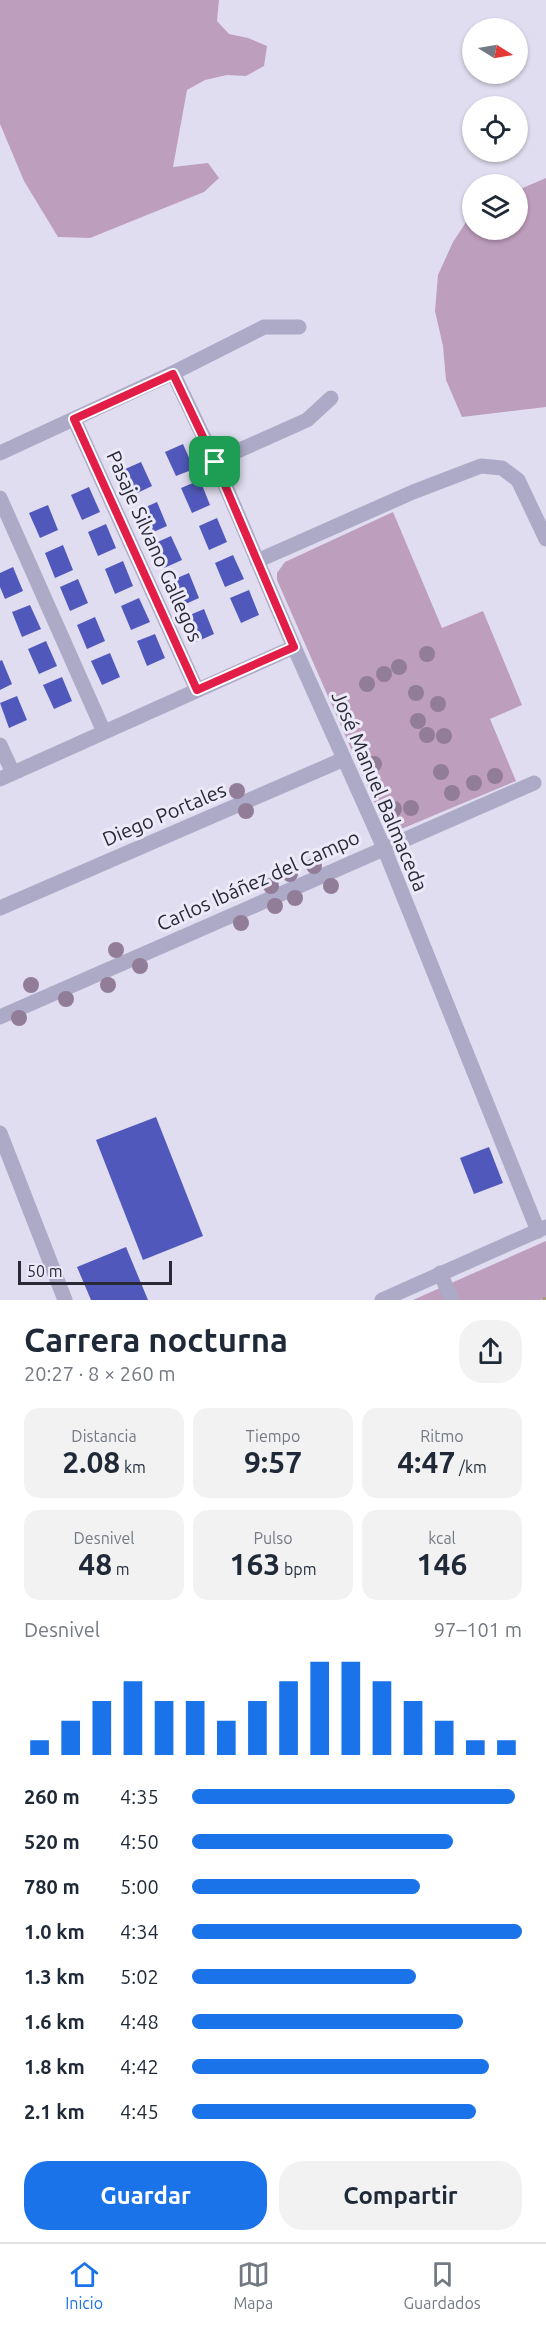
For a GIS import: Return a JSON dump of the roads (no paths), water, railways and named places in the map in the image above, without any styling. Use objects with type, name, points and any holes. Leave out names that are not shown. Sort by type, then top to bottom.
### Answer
[{"type":"street","points":[[0,453],[173,374],[264,327],[299,327]]},
{"type":"street","name":"José Manuel Balmaceda","points":[[173,374],[215,462],[294,647],[384,848],[542,1229]]},
{"type":"street","points":[[215,462],[307,420],[331,398]]},
{"type":"street","name":"Pasaje Silvano Gallegos","points":[[74,419],[197,690]]},
{"type":"street","points":[[257,561],[413,492],[481,466],[502,468],[518,480],[546,539]]},
{"type":"street","points":[[0,498],[104,732]]},
{"type":"street","points":[[0,746],[6,776],[294,647]]},
{"type":"street","name":"Diego Portales","points":[[0,908],[344,759]]},
{"type":"street","name":"Carlos Ibáñez del Campo","points":[[0,1017],[534,783]]},
{"type":"street","points":[[0,1133],[65,1300]]},
{"type":"street","points":[[382,1300],[542,1229]]},
{"type":"street","points":[[440,1273],[452,1300]]}]
